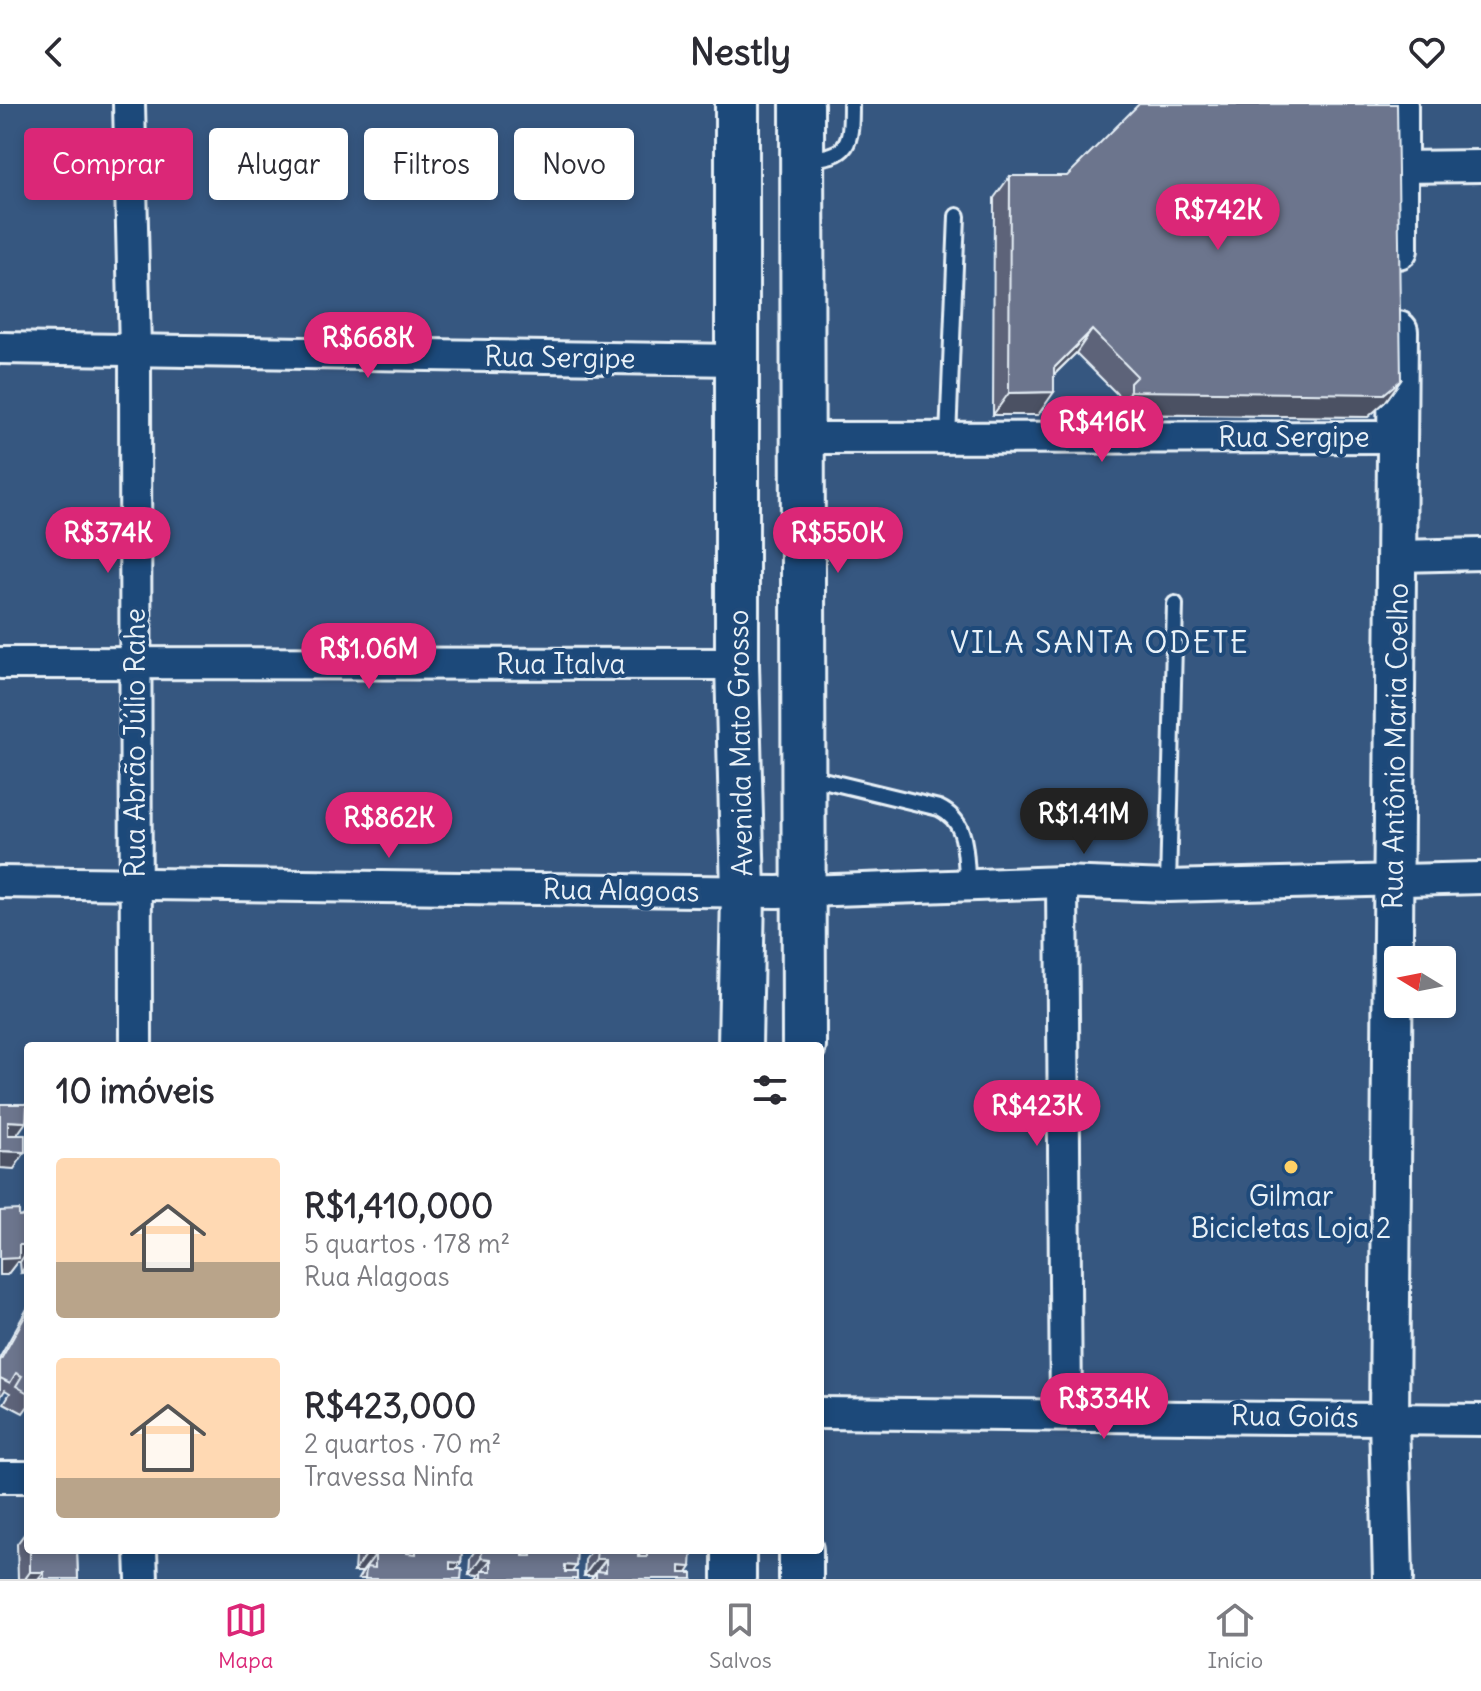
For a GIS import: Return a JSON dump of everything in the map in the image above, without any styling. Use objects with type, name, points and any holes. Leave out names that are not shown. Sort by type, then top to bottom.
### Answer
[{"type":"main road","name":"Avenida Mato Grosso","points":[[737,104],[737,664],[743,892],[740,1042]]},
{"type":"main road","points":[[802,104],[804,1042]]},
{"type":"main road","points":[[737,664],[773,661],[804,646]]},
{"type":"main road","points":[[734,1554],[734,1579]]},
{"type":"main road","points":[[801,1554],[801,1579]]},
{"type":"street","name":"Rua Abrão Júlio Rahe","points":[[129,104],[135,349],[136,1042]]},
{"type":"street","name":"Rua Antônio Maria Coelho","points":[[1393,1579],[1389,1418],[1399,556],[1398,104]]},
{"type":"street","points":[[1399,167],[1481,166]]},
{"type":"street","name":"Rua Sergipe","points":[[0,348],[736,360]]},
{"type":"street","name":"Rua Sergipe","points":[[805,438],[1398,437]]},
{"type":"street","points":[[1399,556],[1481,554]]},
{"type":"street","name":"Rua Italva","points":[[0,663],[737,664]]},
{"type":"street","name":"Rua Alagoas","points":[[0,882],[743,892],[1062,882],[1168,886],[1481,878]]},
{"type":"street","points":[[1062,882],[1066,1414]]},
{"type":"street","name":"Rua Goiás","points":[[824,1413],[1481,1420]]},
{"type":"street","points":[[0,1477],[24,1477]]},
{"type":"street","points":[[141,1554],[142,1579]]},
{"type":"lane","points":[[802,160],[834,157],[845,149],[851,135],[851,104]]},
{"type":"lane","points":[[948,438],[957,216]]},
{"type":"lane","points":[[1168,886],[1175,604]]},
{"type":"lane","points":[[805,776],[939,808],[953,815],[961,825],[968,885]]},
{"type":"building","points":[[1139,104],[1397,104],[1401,380],[1384,394],[1130,391],[1130,383],[1137,376],[1092,330],[1054,368],[1054,392],[1009,393],[1010,176],[1067,176]]},
{"type":"building","points":[[0,1104],[24,1104],[24,1122],[8,1121],[8,1135],[24,1135],[24,1152],[0,1151]]},
{"type":"building","points":[[19,1210],[19,1217],[24,1216],[24,1245],[19,1245],[19,1258],[0,1259],[0,1211]]},
{"type":"building","points":[[24,1318],[24,1391],[16,1386],[22,1376],[16,1373],[10,1383],[0,1378],[0,1361]]},
{"type":"building","points":[[30,1554],[77,1554],[78,1579],[44,1579],[44,1572],[30,1572]]},
{"type":"building","points":[[462,1554],[461,1563],[450,1562],[450,1569],[462,1569],[461,1579],[365,1579],[366,1567],[375,1568],[375,1555],[366,1555]]},
{"type":"building","points":[[482,1554],[577,1554],[576,1566],[565,1565],[565,1572],[577,1572],[577,1579],[481,1579],[481,1571],[491,1571],[491,1559],[481,1558]]},
{"type":"building","points":[[597,1554],[638,1554],[638,1557],[647,1557],[647,1554],[692,1554],[691,1567],[680,1566],[680,1573],[692,1573],[692,1579],[596,1579],[596,1571],[606,1572],[606,1559],[596,1559]]},
{"type":"place","name":"Gilmar Bicicletas Loja 2","points":[[1291,1167]]},
{"type":"district","name":"VILA SANTA ODETE","points":[[1100,643]]}]
